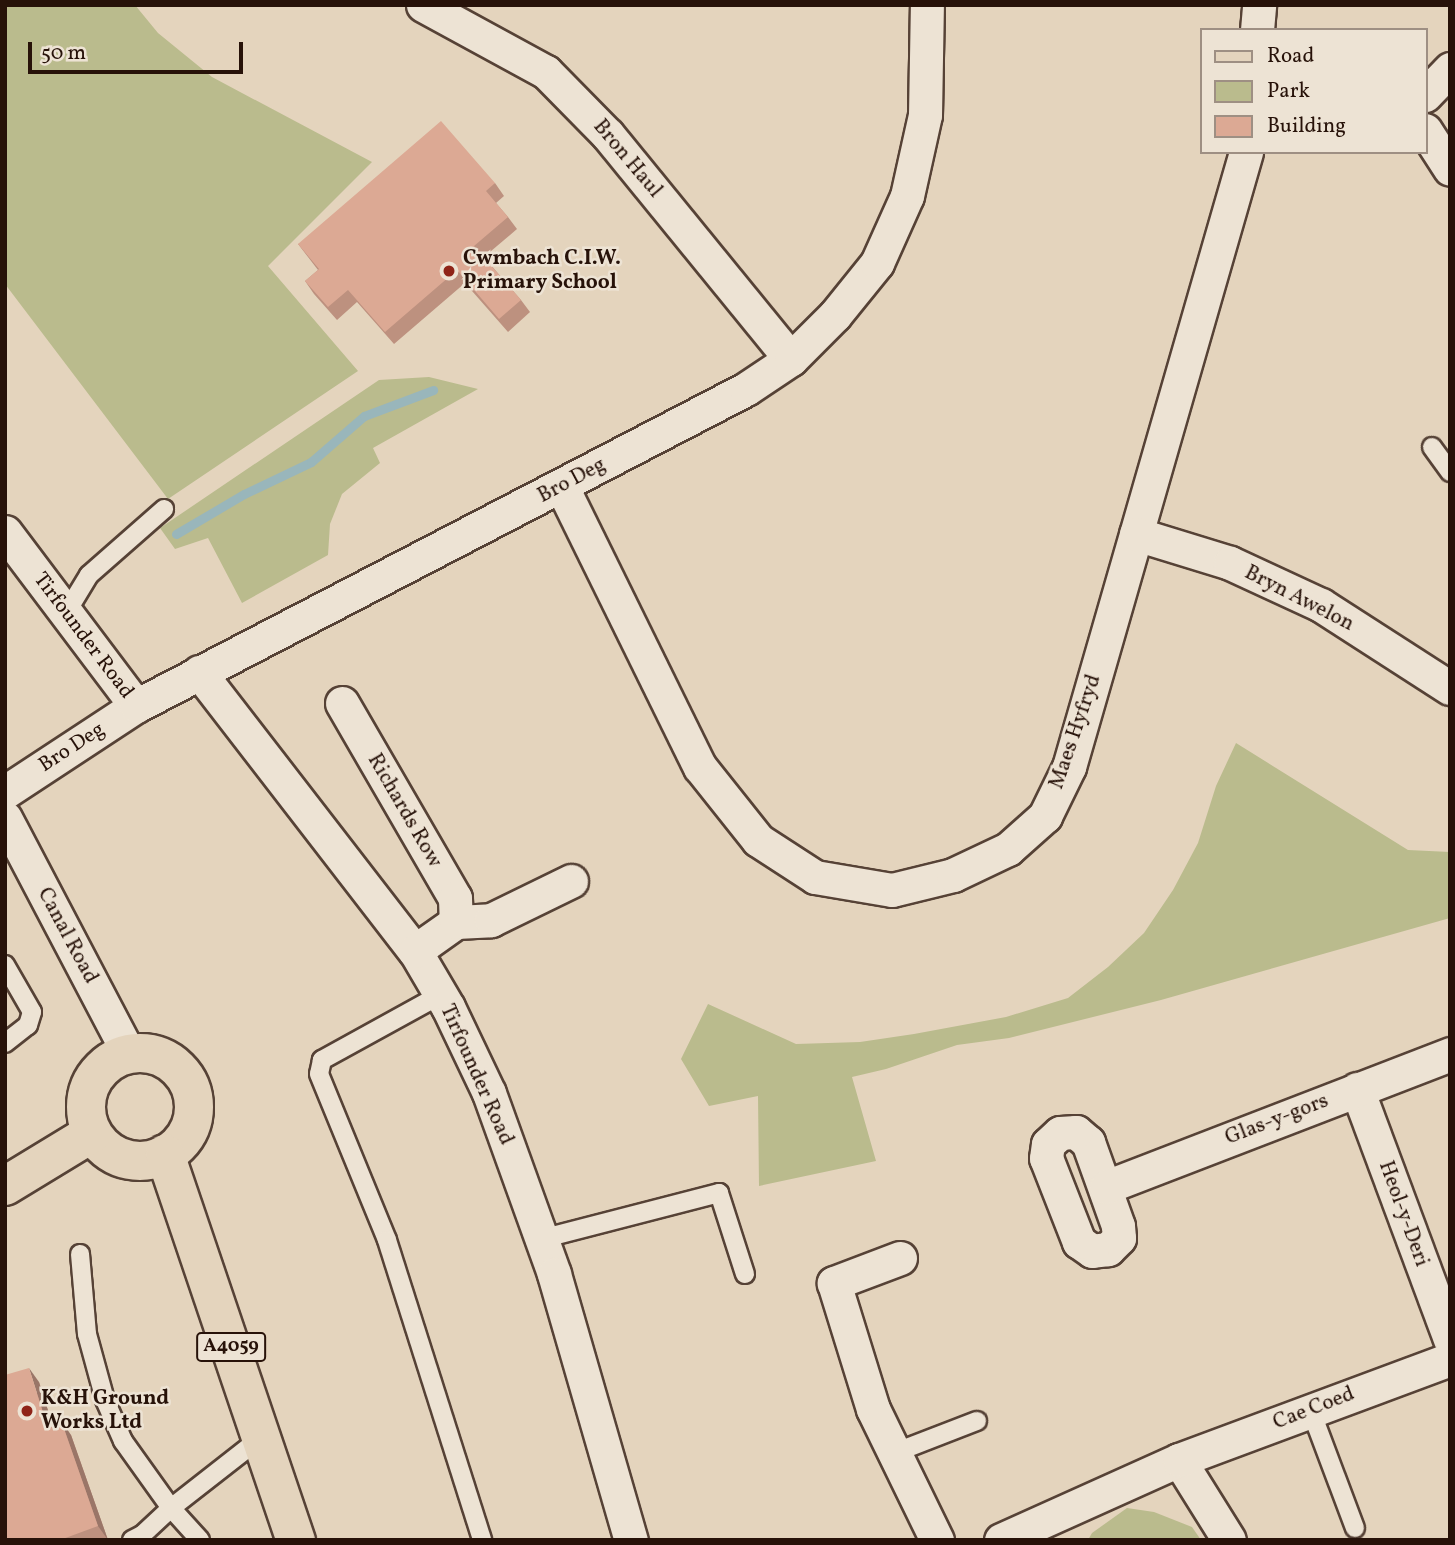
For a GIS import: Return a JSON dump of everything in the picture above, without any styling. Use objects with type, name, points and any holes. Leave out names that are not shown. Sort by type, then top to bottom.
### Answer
[{"type":"main road","points":[[146,1053],[163,1058],[177,1067],[187,1080],[193,1096],[194,1113],[189,1130],[179,1144],[166,1154],[150,1160],[117,1156],[92,1133],[86,1109],[90,1084],[100,1070],[113,1059],[146,1053]]},
{"type":"main road","points":[[5,1186],[92,1133]]},
{"type":"main road","name":"A4059","points":[[166,1154],[296,1540]]},
{"type":"street","name":"Bron Haul","points":[[424,5],[546,72],[608,135],[791,359]]},
{"type":"street","name":"Bro Deg","points":[[5,792],[136,706],[562,487],[746,389],[791,359],[835,315],[877,263],[907,196],[925,115],[927,5]]},
{"type":"street","points":[[1257,28],[1259,5]]},
{"type":"street","points":[[1427,93],[1450,69]]},
{"type":"street","points":[[1427,133],[1450,169]]},
{"type":"street","name":"Maes Hyfryd","points":[[562,487],[700,767],[758,840],[815,877],[892,890],[964,870],[1008,849],[1045,816],[1069,767],[1245,154]]},
{"type":"street","name":"Tirfounder Road","points":[[5,532],[136,706]]},
{"type":"street","name":"Bryn Awelon","points":[[1136,534],[1230,563],[1321,605],[1448,680]]},
{"type":"street","name":"Tirfounder Road","points":[[199,672],[415,951],[489,1093],[541,1239],[631,1540]]},
{"type":"street","name":"Richards Row","points":[[342,703],[455,898],[456,922]]},
{"type":"street","name":"Canal Road","points":[[5,818],[129,1054]]},
{"type":"street","points":[[415,951],[456,922],[491,920],[570,881]]},
{"type":"street","name":"Glas-y-gors","points":[[1106,1186],[1357,1088],[1450,1055]]},
{"type":"street","name":"Heol-y-Deri","points":[[1357,1088],[1450,1339]]},
{"type":"street","points":[[900,1258],[834,1283],[873,1409],[937,1540]]},
{"type":"street","name":"Cae Coed","points":[[1023,1536],[1179,1460],[1450,1359]]},
{"type":"street","points":[[1179,1460],[1229,1540]]},
{"type":"lane","points":[[1432,447],[1450,471]]},
{"type":"lane","points":[[66,612],[89,575],[164,509]]},
{"type":"lane","points":[[5,965],[32,1012],[28,1024],[5,1043]]},
{"type":"lane","points":[[440,995],[322,1060],[319,1074],[387,1240],[482,1540]]},
{"type":"lane","points":[[541,1239],[719,1193],[746,1274]]},
{"type":"lane","points":[[80,1254],[87,1334],[105,1400],[123,1441],[171,1508],[200,1540]]},
{"type":"lane","points":[[1311,1411],[1355,1528]]},
{"type":"lane","points":[[894,1453],[977,1421]]},
{"type":"lane","points":[[132,1540],[142,1535],[171,1508],[262,1437]]},
{"type":"green space","points":[[5,5],[135,5],[158,33],[212,77],[372,162],[268,266],[358,371],[168,499],[5,284]]},
{"type":"green space","points":[[429,377],[478,389],[373,448],[380,463],[342,494],[330,524],[328,555],[242,603],[208,538],[175,549],[160,528],[379,380]]},
{"type":"green space","points":[[1236,743],[1408,850],[1450,852],[1450,918],[1161,1000],[1009,1038],[957,1045],[886,1069],[852,1077],[876,1161],[759,1186],[758,1096],[709,1106],[681,1059],[708,1004],[796,1044],[860,1042],[914,1034],[1006,1017],[1068,998],[1108,967],[1144,933],[1173,890],[1198,843],[1216,786]]},
{"type":"green space","points":[[1127,1508],[1154,1512],[1192,1527],[1201,1540],[1088,1540],[1092,1533]]},
{"type":"building","points":[[441,121],[495,183],[486,191],[508,217],[474,246],[521,300],[499,319],[457,270],[385,332],[348,290],[328,307],[305,281],[319,269],[298,244]]},
{"type":"building","points":[[29,1368],[47,1425],[61,1420],[98,1526],[60,1540],[5,1540],[5,1375]]},
{"type":"waterway","points":[[176,534],[244,494],[311,462],[364,416],[433,390]]},
{"type":"place","name":"Cwmbach C.I.W. Primary School","points":[[449,271]]},
{"type":"place","name":"K&H Ground Works Ltd","points":[[27,1411]]}]
